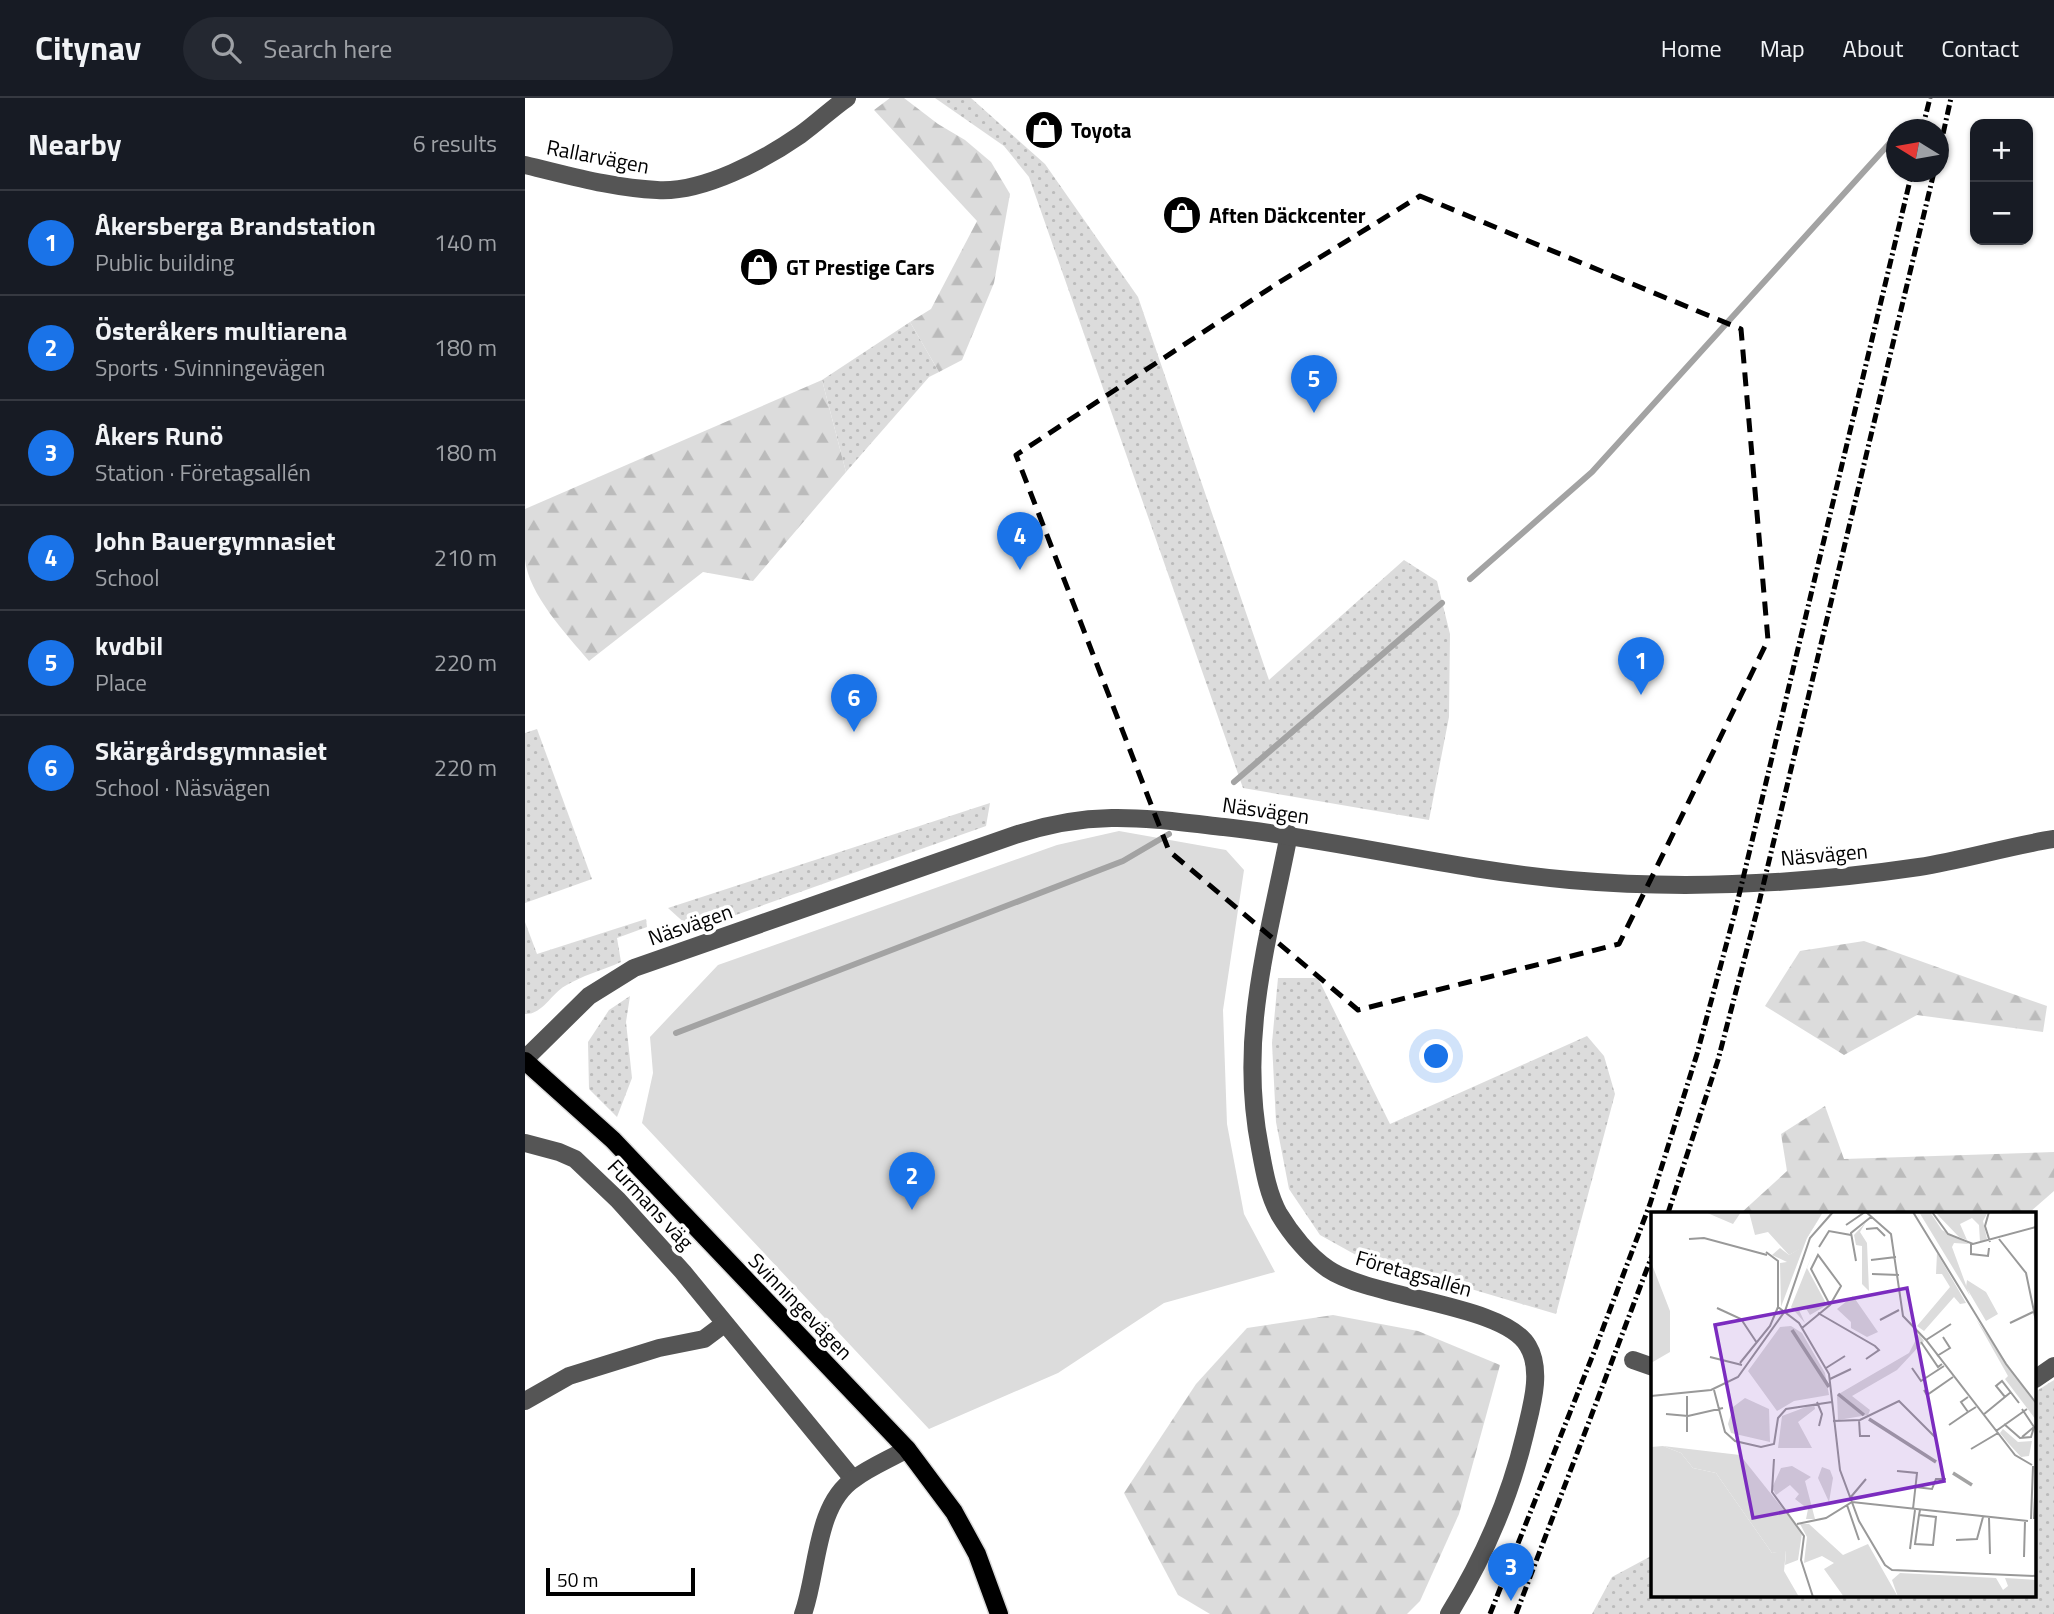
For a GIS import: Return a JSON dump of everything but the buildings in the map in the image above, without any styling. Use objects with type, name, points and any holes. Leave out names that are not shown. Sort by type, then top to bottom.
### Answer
[{"type":"main road","name":"Svinningevägen","points":[[525,1060],[613,1140],[907,1449],[954,1511],[977,1554],[999,1614]]},
{"type":"street","name":"Rallarvägen","points":[[525,165],[603,183],[660,191],[702,183],[739,172],[801,134],[847,98]]},
{"type":"street","name":"Näsvägen","points":[[525,1060],[589,996],[634,968],[1037,828],[1067,821],[1138,817],[1289,834],[1466,867],[1525,875],[1606,882],[1683,884],[1819,879],[1921,867],[2054,839]]},
{"type":"street","name":"Företagsallén","points":[[1289,834],[1259,981],[1251,1061],[1256,1129],[1268,1185],[1279,1213],[1293,1235],[1328,1269],[1356,1282],[1481,1317],[1512,1330],[1524,1340],[1531,1354],[1535,1376],[1534,1391],[1523,1445],[1500,1512],[1471,1578],[1449,1614]]},
{"type":"street","name":"Furmans väg","points":[[525,1143],[567,1155],[594,1175],[649,1233],[853,1479]]},
{"type":"street","points":[[525,1401],[569,1376],[659,1348],[704,1339],[724,1324]]},
{"type":"street","points":[[1633,1360],[1651,1366]]},
{"type":"street","points":[[2037,1378],[2054,1366]]},
{"type":"street","points":[[804,1612],[827,1516],[836,1496],[853,1479],[907,1449]]},
{"type":"highlighted area","points":[[1420,196],[1741,329],[1768,640],[1619,944],[1358,1010],[1169,851],[1016,455],[1278,283]]},
{"type":"green space","points":[[890,98],[904,98],[938,124],[965,140],[991,162],[1010,194],[994,283],[962,360],[939,372],[910,322],[931,309],[977,221],[874,110]]},
{"type":"green space","points":[[935,98],[971,98],[1045,164],[1138,297],[1269,680],[1404,560],[1437,581],[1450,634],[1449,717],[1429,820],[1243,788],[1029,177],[1004,146]]},
{"type":"green space","points":[[910,322],[939,372],[929,377],[846,472],[822,380]]},
{"type":"green space","points":[[822,380],[846,472],[753,581],[703,572],[589,661],[560,627],[533,586],[525,559],[525,509]]},
{"type":"green space","points":[[537,729],[592,879],[525,903],[525,733]]},
{"type":"green space","points":[[990,803],[986,826],[699,928],[689,927],[668,908]]},
{"type":"green space","points":[[1119,831],[1226,850],[1244,870],[1223,1010],[1227,1124],[1244,1214],[1275,1272],[1164,1303],[1058,1373],[929,1429],[642,1123],[653,1073],[650,1037],[718,965],[1057,845]]},
{"type":"green space","points":[[646,919],[647,927],[617,938],[621,962],[571,982],[536,1011],[525,1014],[525,922],[537,954]]},
{"type":"green space","points":[[1864,941],[2047,1006],[2043,1032],[1917,1015],[1844,1055],[1765,1006],[1800,951]]},
{"type":"green space","points":[[1278,978],[1318,978],[1390,1124],[1587,1036],[1604,1056],[1615,1094],[1556,1314],[1356,1255],[1320,1235],[1289,1189],[1276,1122],[1272,1043]]},
{"type":"green space","points":[[630,996],[626,1022],[632,1078],[617,1117],[589,1089],[588,1042],[609,1010]]},
{"type":"green space","points":[[1825,1106],[1844,1159],[2054,1152],[2054,1191],[2030,1212],[1742,1212],[1787,1171],[1781,1134]]},
{"type":"green space","points":[[1333,1315],[1418,1331],[1500,1365],[1459,1514],[1420,1601],[1407,1614],[1210,1614],[1178,1595],[1124,1493],[1196,1384],[1247,1328]]},
{"type":"green space","points":[[2054,1380],[2054,1614],[1592,1614],[1612,1577],[1651,1556],[1651,1596],[2037,1596],[2037,1391]]},
{"type":"waterway","points":[[1470,579],[1592,472],[1886,147]]},
{"type":"waterway","points":[[1234,782],[1442,603]]},
{"type":"waterway","points":[[676,1033],[1123,861],[1169,834]]},
{"type":"railway","points":[[1925,119],[1930,98]]},
{"type":"railway","points":[[1946,119],[1951,98]]},
{"type":"railway","points":[[1490,1614],[1650,1204],[1697,1054],[1735,912],[1910,182]]},
{"type":"railway","points":[[1668,1212],[1718,1060],[1758,907],[1932,182]]},
{"type":"railway","points":[[1516,1614],[1651,1258]]},
{"type":"place","name":"Toyota","points":[[1044,130]]},
{"type":"place","name":"Aften Däckcenter","points":[[1182,215]]},
{"type":"place","name":"GT Prestige Cars","points":[[759,267]]},
{"type":"place","name":"kvdbil","points":[[1314,413]]},
{"type":"place","name":"John Bauergymnasiet","points":[[1020,570]]},
{"type":"place","name":"Åkersberga Brandstation","points":[[1641,695]]},
{"type":"place","name":"Skärgårdsgymnasiet","points":[[854,732]]},
{"type":"place","name":"Österåkers multiarena","points":[[912,1210]]},
{"type":"place","name":"Åkers Runö","points":[[1511,1601]]}]
